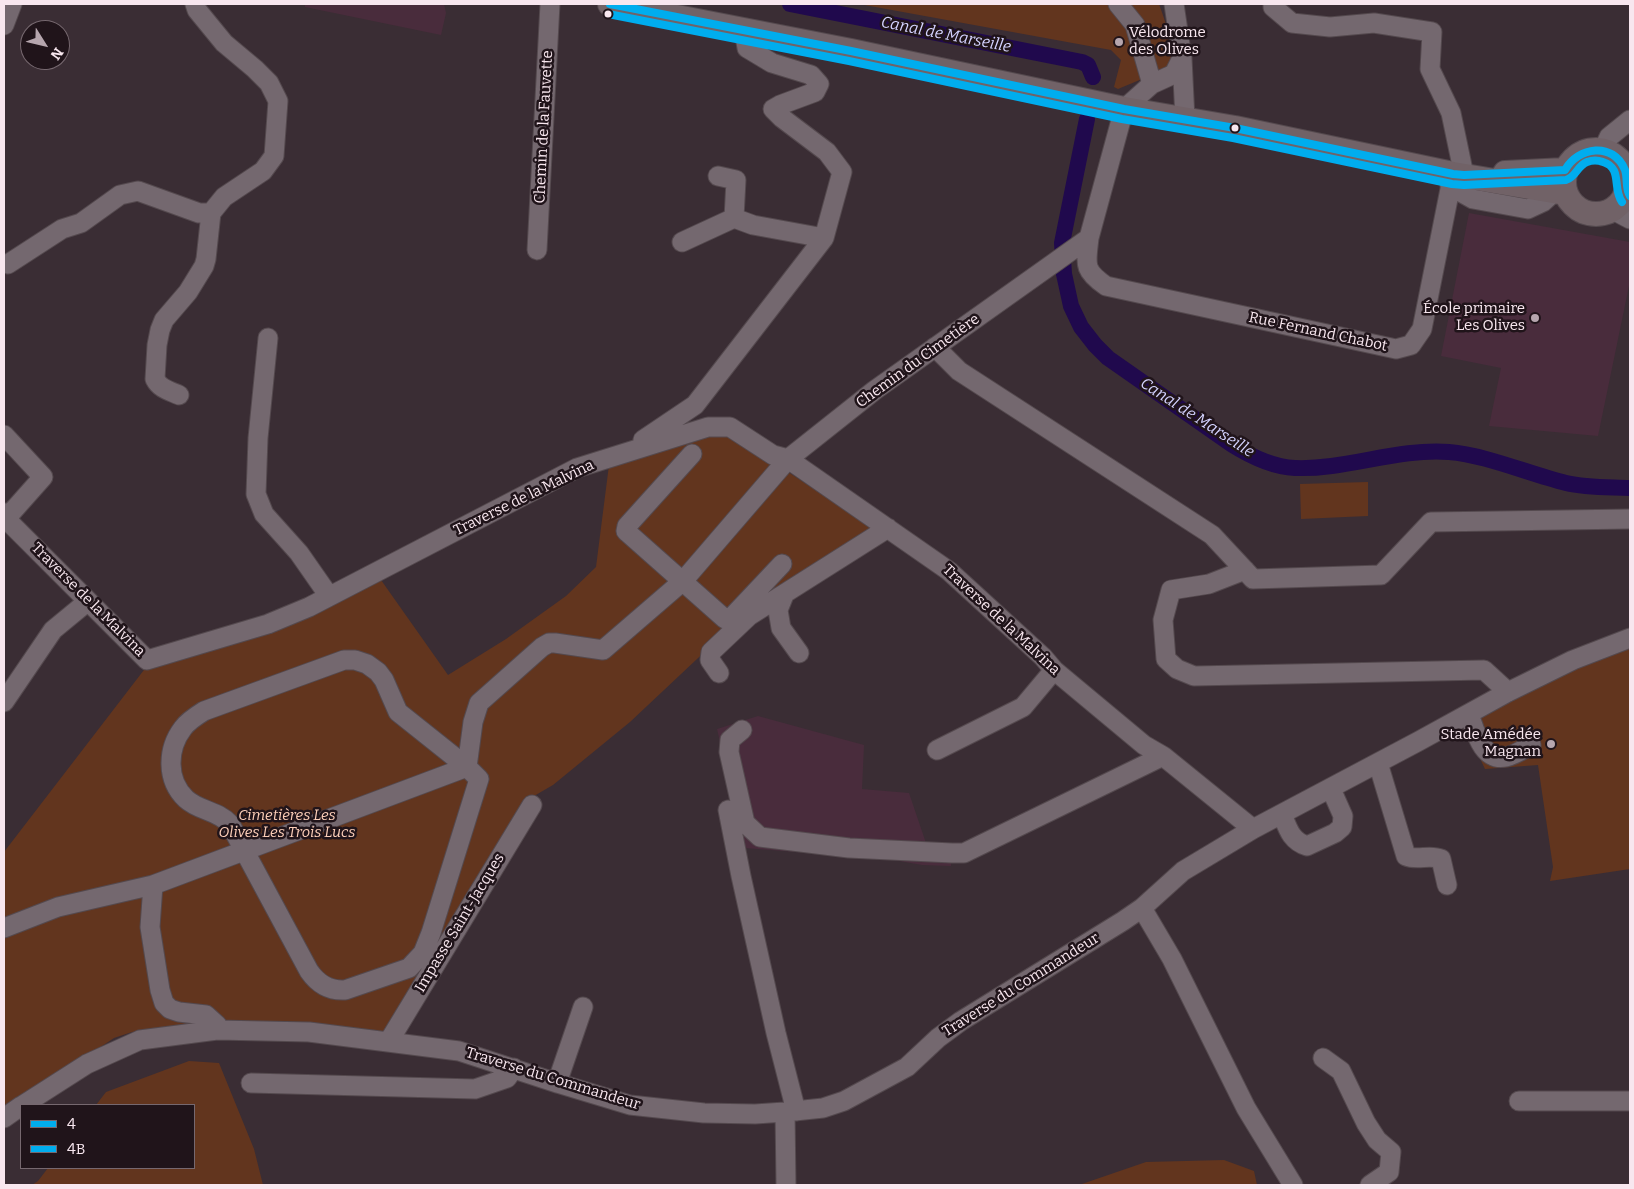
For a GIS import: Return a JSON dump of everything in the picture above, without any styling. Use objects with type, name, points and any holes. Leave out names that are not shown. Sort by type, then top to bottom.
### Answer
[{"type":"main road","points":[[610,4],[851,51],[1124,109],[1235,128],[1456,178],[1560,192],[1573,206],[1585,213],[1599,214],[1623,182],[1592,150],[1580,153],[1571,160],[1560,192]]},
{"type":"main road","points":[[1456,178],[1566,170]]},
{"type":"street","points":[[4,25],[12,4]]},
{"type":"street","points":[[179,395],[162,388],[155,379],[160,330],[164,320],[188,292],[204,266],[211,212],[224,197],[263,170],[274,156],[278,100],[269,83],[224,43],[197,10],[196,4]]},
{"type":"street","name":"Chemin de la Fauvette","points":[[538,250],[550,4]]},
{"type":"street","points":[[1118,4],[1135,25],[1152,84]]},
{"type":"street","points":[[1174,4],[1182,58],[1185,119]]},
{"type":"street","points":[[1273,4],[1273,7],[1292,23],[1330,27],[1374,23],[1432,32],[1430,69],[1452,113],[1456,178]]},
{"type":"street","points":[[623,453],[695,405],[824,238],[842,172],[827,152],[773,109],[815,92],[819,84],[811,75],[772,63],[747,48],[744,30]]},
{"type":"street","points":[[1124,109],[1152,84],[1174,74],[1182,58]]},
{"type":"street","name":"Rue Fernand Chabot","points":[[1124,109],[1089,238],[1086,264],[1094,278],[1106,286],[1396,349],[1411,345],[1422,329],[1456,178]]},
{"type":"street","points":[[1623,182],[1609,137],[1630,120]]},
{"type":"street","points":[[718,176],[736,180],[734,218]]},
{"type":"street","points":[[8,264],[62,229],[81,223],[120,195],[138,191],[198,213],[211,212]]},
{"type":"street","points":[[682,242],[734,218],[753,225],[824,238]]},
{"type":"street","name":"Chemin du Cimetière","points":[[467,767],[473,722],[479,703],[542,647],[549,643],[555,643],[603,650],[683,581],[788,459],[876,390],[1089,238]]},
{"type":"street","points":[[268,338],[258,438],[256,494],[264,514],[299,553],[329,596]]},
{"type":"street","points":[[935,347],[959,370],[1212,535],[1253,578],[1381,575],[1431,522],[1630,519]]},
{"type":"street","name":"Traverse de la Malvina","points":[[4,517],[83,605],[147,660],[268,624],[310,607],[577,468],[708,426],[730,427],[774,455],[788,459],[950,571],[1043,657],[1054,670],[1144,746],[1163,756],[1253,829]]},
{"type":"street","points":[[4,435],[43,477],[11,513],[4,513]]},
{"type":"street","points":[[692,454],[626,529],[628,533],[723,618],[728,619],[732,616],[782,564]]},
{"type":"street","points":[[719,673],[710,660],[711,652],[749,616],[888,528]]},
{"type":"street","points":[[1245,570],[1209,584],[1171,590],[1163,620],[1166,659],[1178,669],[1194,676],[1484,670],[1508,692]]},
{"type":"street","points":[[784,594],[778,610],[781,628],[799,654]]},
{"type":"street","points":[[4,682],[38,633],[56,614],[66,609],[83,605]]},
{"type":"street","points":[[4,702],[53,630],[83,605]]},
{"type":"street","name":"Traverse du Commandeur","points":[[25,1104],[87,1064],[140,1040],[217,1030],[309,1032],[459,1050],[630,1105],[704,1113],[755,1114],[823,1108],[844,1101],[907,1067],[938,1038],[961,1021],[1142,908],[1183,871],[1253,829],[1331,789],[1508,692],[1573,660],[1630,638]]},
{"type":"street","points":[[344,660],[355,660],[367,664],[378,672],[384,680],[398,712],[467,767],[479,779],[425,947],[416,962],[409,968],[337,991],[322,985],[309,971],[235,833],[224,818],[186,799],[180,792],[171,774],[172,751],[175,740],[191,720],[204,711],[344,660]]},
{"type":"street","points":[[937,750],[1023,707],[1054,670]]},
{"type":"street","points":[[1469,714],[1484,749],[1497,758],[1507,757],[1531,745]]},
{"type":"street","points":[[742,730],[730,740],[729,752],[745,823],[760,837],[849,848],[964,853],[1163,756]]},
{"type":"street","points":[[1378,763],[1406,856],[1414,859],[1434,856],[1440,860],[1447,885]]},
{"type":"street","points":[[4,928],[58,906],[153,885],[467,767]]},
{"type":"street","points":[[1282,814],[1292,838],[1307,846],[1334,833],[1342,826],[1343,816],[1331,789]]},
{"type":"street","name":"Impasse Saint-Jacques","points":[[389,1041],[532,805]]},
{"type":"street","points":[[728,810],[791,1112],[786,1185]]},
{"type":"street","points":[[153,885],[150,927],[160,990],[164,1003],[179,1012],[206,1015],[217,1025],[217,1030]]},
{"type":"street","points":[[1142,908],[1172,959],[1246,1108],[1293,1185]]},
{"type":"street","points":[[558,1083],[583,1007]]},
{"type":"street","points":[[1323,1058],[1341,1071],[1366,1124],[1376,1140],[1391,1152],[1388,1172],[1370,1185]]},
{"type":"street","points":[[251,1083],[475,1089],[507,1078],[514,1068]]},
{"type":"street","points":[[1519,1101],[1630,1101]]},
{"type":"street","name":"Traverse du Commandeur","points":[[4,1118],[20,1107]]},
{"type":"shaded area","points":[[305,4],[444,4],[446,13],[441,35],[305,7]]},
{"type":"shaded area","name":"École primaire Les Olives","points":[[1469,213],[1630,242],[1630,281],[1598,436],[1489,426],[1501,368],[1441,356]]},
{"type":"shaded area","points":[[758,716],[864,745],[862,789],[909,793],[926,843],[952,846],[951,866],[922,865],[888,859],[745,848],[717,729]]},
{"type":"green space","name":"Vélodrome des Olives","points":[[859,4],[1159,4],[1170,38],[1172,56],[1166,69],[1118,89],[1114,87],[1121,60],[1111,50]]},
{"type":"green space","name":"Cimetières Les Olives Les Trois Lucs","points":[[706,430],[730,434],[878,531],[747,612],[630,722],[553,785],[534,796],[387,1035],[278,1021],[132,1032],[114,1038],[4,1112],[4,852],[147,666],[381,580],[448,675],[506,639],[566,596],[596,567],[609,465]]},
{"type":"green space","points":[[1368,482],[1368,516],[1301,519],[1300,484]]},
{"type":"green space","name":"Stade Amédée Magnan","points":[[1630,645],[1630,869],[1550,881],[1553,867],[1538,765],[1485,769],[1463,723],[1521,691]]},
{"type":"green space","points":[[189,1061],[219,1063],[254,1149],[263,1185],[32,1185],[38,1181],[47,1169],[195,1169],[195,1104],[97,1104],[106,1092]]},
{"type":"green space","points":[[1224,1160],[1254,1171],[1257,1185],[1079,1185],[1146,1162]]},
{"type":"waterway","name":"Canal de Marseille","points":[[790,4],[1082,62],[1088,65],[1093,77]]},
{"type":"waterway","name":"Canal de Marseille","points":[[1087,119],[1062,243],[1064,274],[1071,306],[1081,327],[1108,358],[1231,444],[1262,460],[1278,466],[1295,468],[1333,466],[1410,453],[1449,452],[1478,457],[1574,485],[1630,488]]},
{"type":"transit line","name":"4","points":[[610,4],[851,51],[1124,109],[1235,128],[1453,174],[1565,170],[1578,156],[1595,150],[1604,151],[1620,161],[1625,170],[1630,196]]},
{"type":"transit line","name":"4B","points":[[608,14],[849,61],[1122,119],[1233,138],[1452,184],[1566,180],[1587,162],[1599,161],[1613,169],[1619,197],[1622,202]]},
{"type":"place","name":"Vélodrome des Olives","points":[[1119,42]]},
{"type":"place","name":"École primaire Les Olives","points":[[1535,318]]},
{"type":"place","name":"Stade Amédée Magnan","points":[[1551,744]]}]
